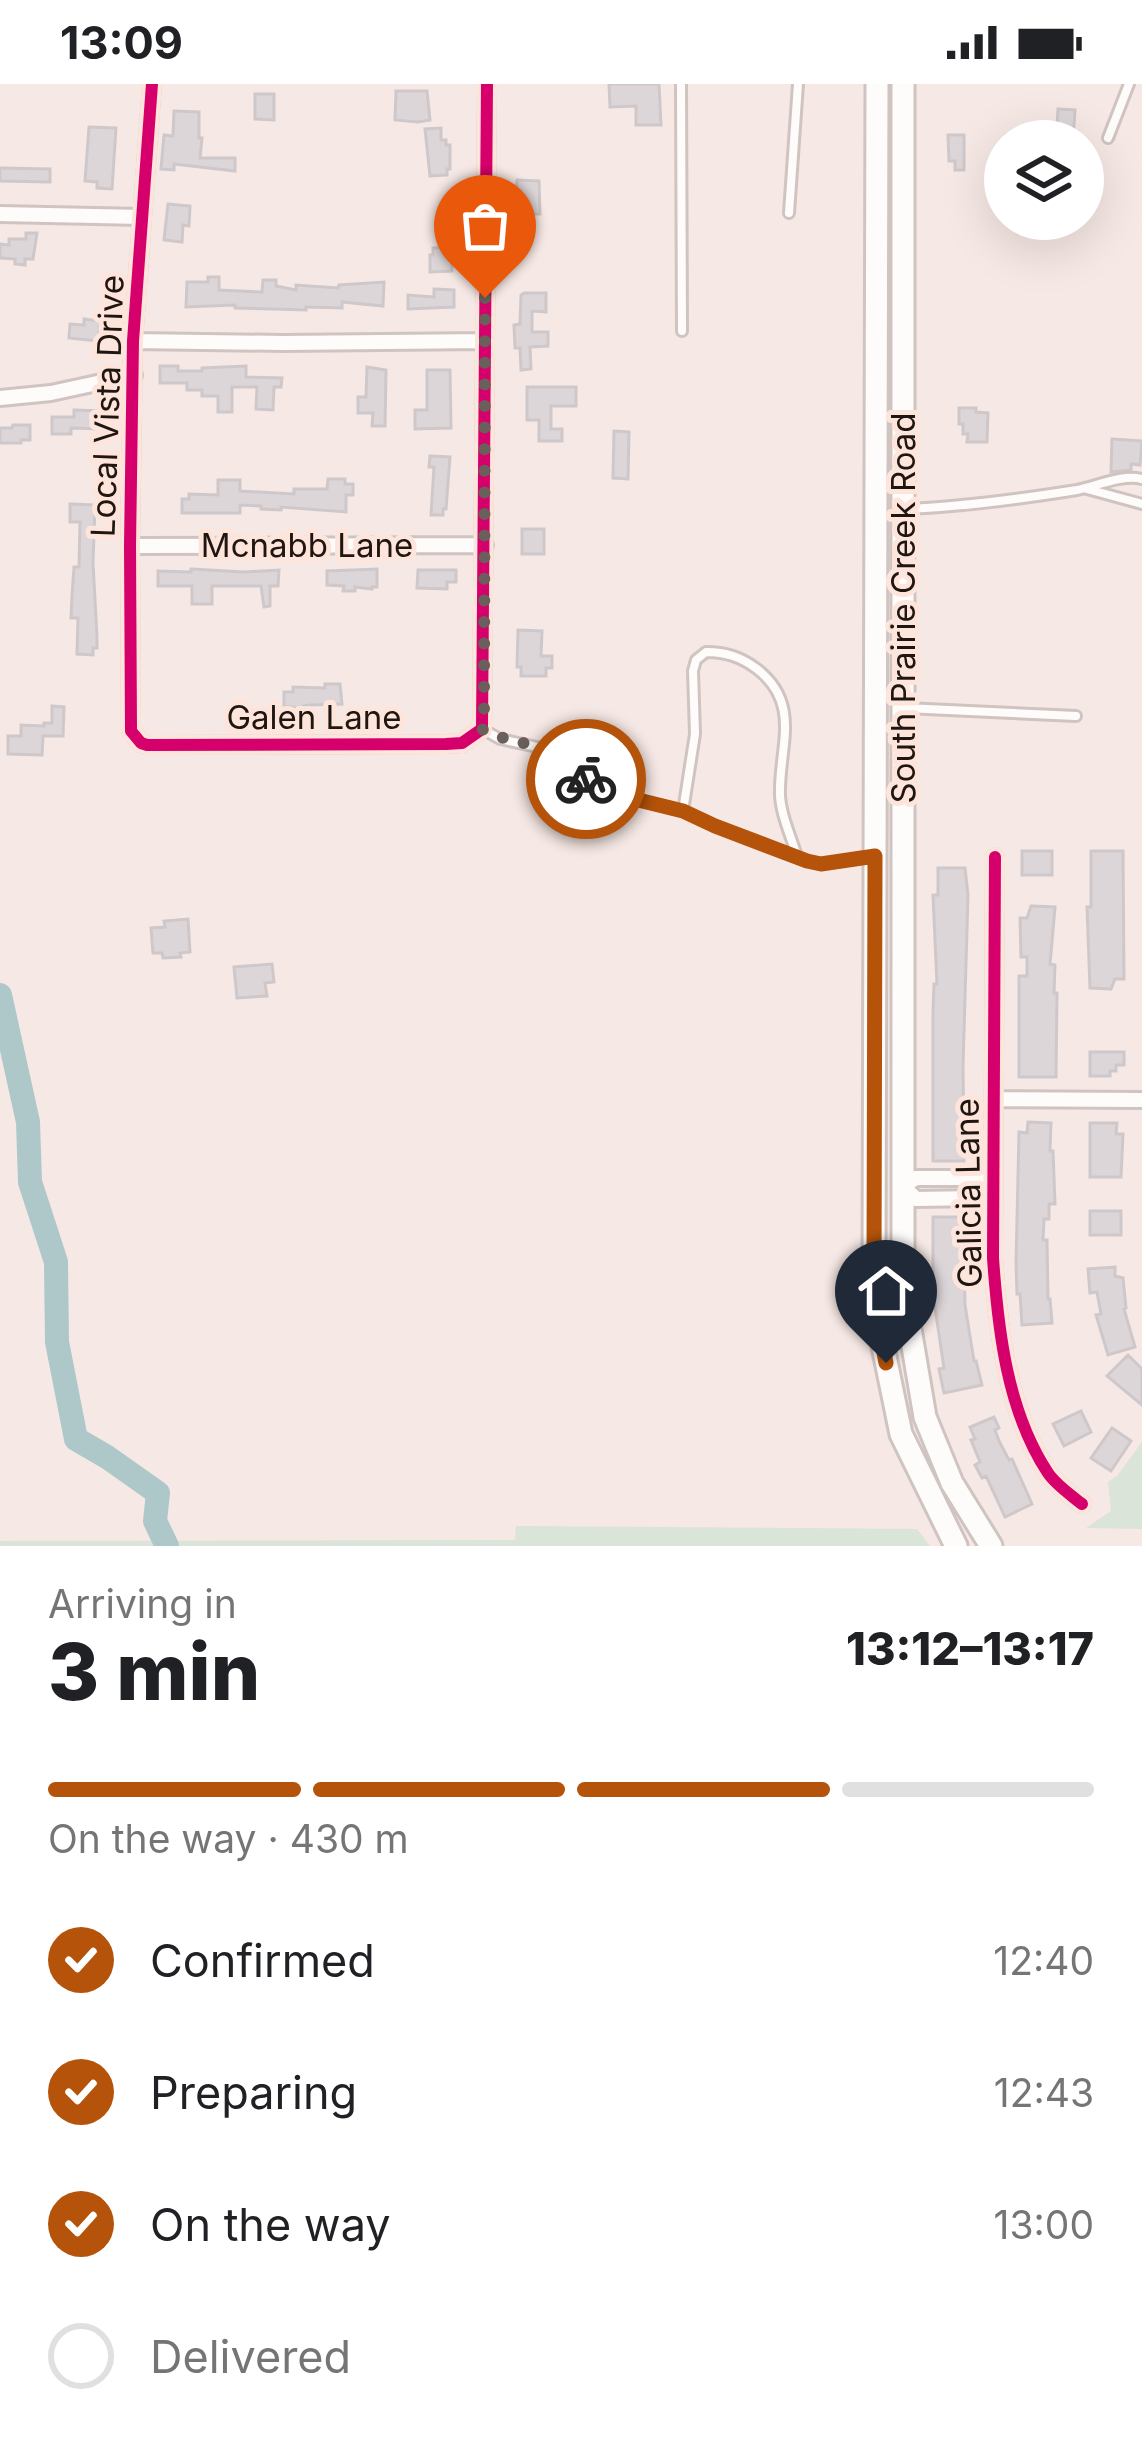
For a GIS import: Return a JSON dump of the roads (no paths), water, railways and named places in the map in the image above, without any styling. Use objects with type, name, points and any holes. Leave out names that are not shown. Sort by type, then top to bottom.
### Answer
[{"type":"main road","name":"South Prairie Creek Road","points":[[877,84],[874,1268],[879,1327],[901,1434],[956,1546]]},
{"type":"main road","name":"South Prairie Creek Road","points":[[903,84],[903,1265],[925,1417],[952,1483],[991,1546]]},
{"type":"main road","points":[[874,1186],[903,1186]]},
{"type":"street","name":"Local Vista Drive","points":[[131,731],[134,341],[152,84]]},
{"type":"street","points":[[483,721],[487,84]]},
{"type":"street","points":[[0,214],[142,217]]},
{"type":"street","points":[[134,341],[485,340]]},
{"type":"street","points":[[0,398],[51,394],[134,375]]},
{"type":"street","name":"Mcnabb Lane","points":[[130,546],[485,545]]},
{"type":"street","name":"Galen Lane","points":[[131,731],[147,745],[446,744],[462,742],[483,721]]},
{"type":"street","name":"Galicia Lane","points":[[995,857],[993,1258],[997,1314],[1025,1427],[1050,1477],[1082,1504]]},
{"type":"street","points":[[994,1099],[1142,1100]]},
{"type":"street","points":[[903,1186],[916,1178],[977,1178],[993,1186]]},
{"type":"lane","points":[[681,84],[682,331]]},
{"type":"lane","points":[[789,212],[798,84]]},
{"type":"lane","points":[[1108,138],[1129,84]]},
{"type":"lane","points":[[903,509],[1016,500],[1134,476],[1142,479]]},
{"type":"lane","points":[[1086,488],[1142,504]]},
{"type":"lane","points":[[683,811],[695,734],[693,671],[696,660],[706,652],[723,652],[745,660],[782,699],[779,795],[796,855]]},
{"type":"lane","points":[[903,708],[1076,716]]},
{"type":"lane","points":[[483,721],[500,739],[537,747],[614,794],[683,811],[821,864],[875,856]]},
{"type":"waterway","points":[[0,995],[28,1122],[30,1182],[56,1262],[57,1342],[76,1439],[158,1493],[155,1521],[167,1546]]}]
